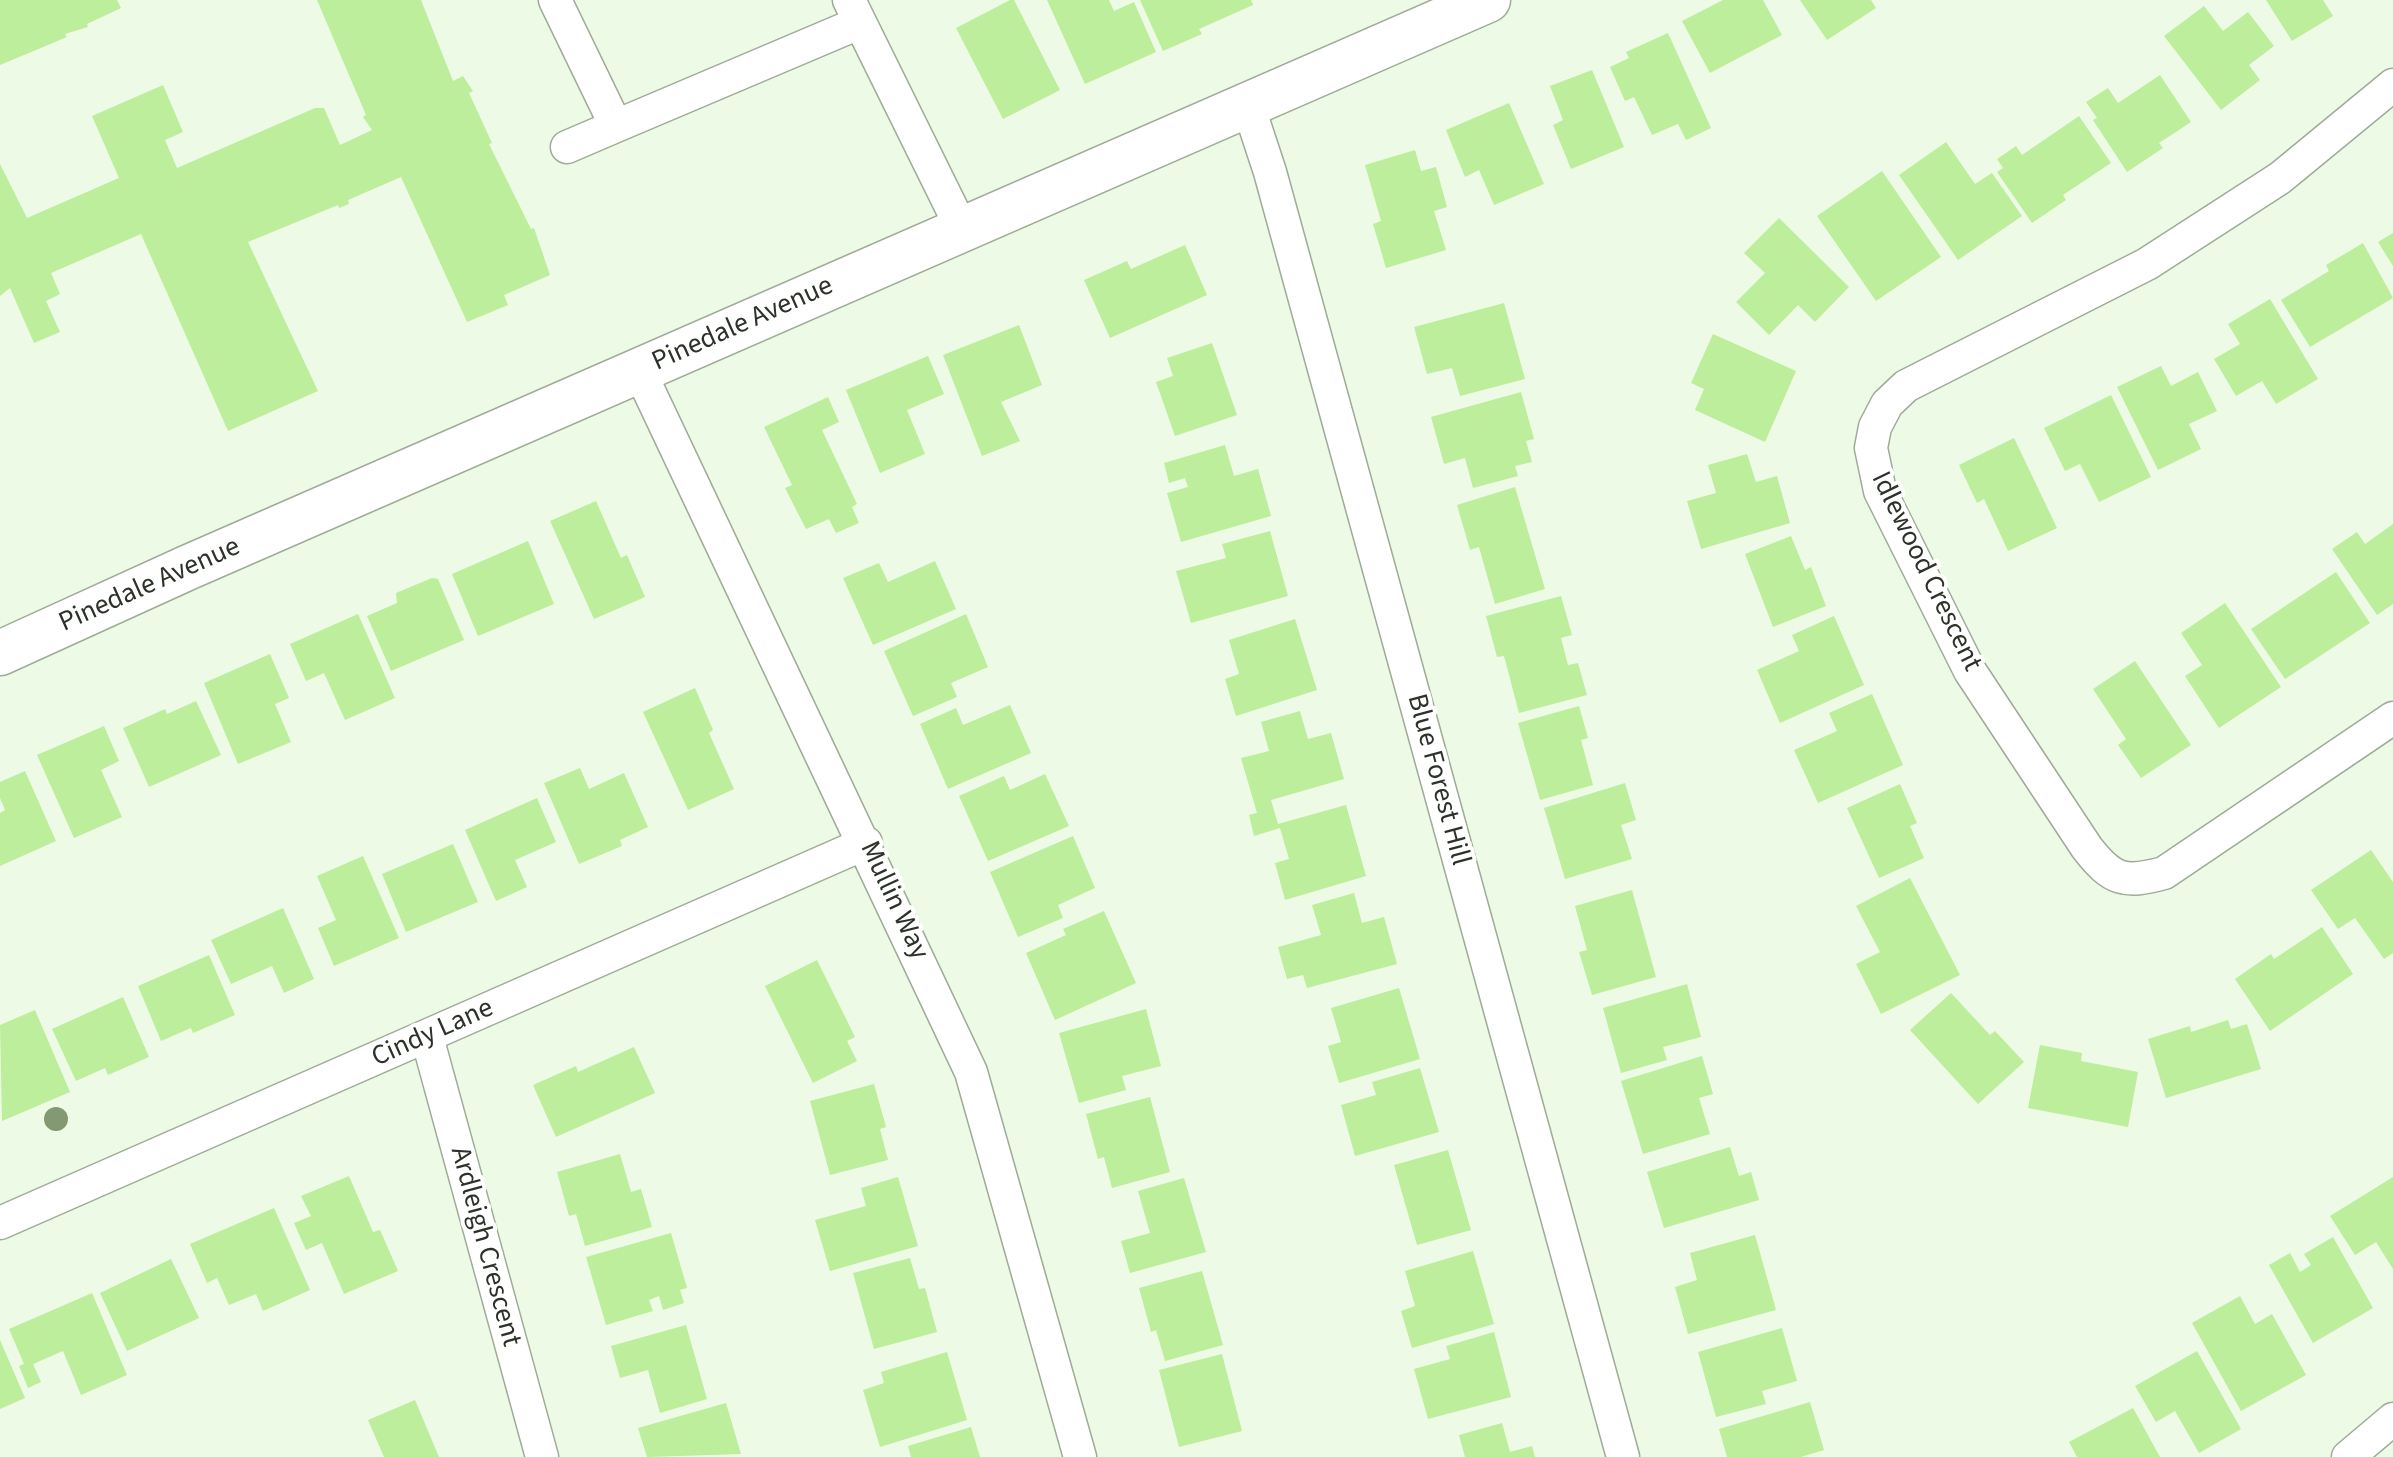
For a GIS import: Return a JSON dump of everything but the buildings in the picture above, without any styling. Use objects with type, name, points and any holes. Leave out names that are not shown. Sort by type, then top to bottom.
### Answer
[{"type":"street","points":[[555,0],[616,126]]},
{"type":"street","name":"Pinedale Avenue","points":[[0,653],[1488,0]]},
{"type":"street","points":[[567,147],[854,11],[962,229]]},
{"type":"street","name":"Idlewood Crescent","points":[[2393,85],[2280,178],[2147,264],[1906,386],[1887,404],[1875,427],[1871,448],[1880,491],[1970,671],[2087,848],[2103,869],[2120,879],[2164,873],[2393,718]]},
{"type":"street","name":"Blue Forest Hill","points":[[1248,105],[1270,172],[1623,1457]]},
{"type":"street","name":"Mullin Way","points":[[639,370],[866,843],[971,1072],[1080,1457]]},
{"type":"street","name":"Cindy Lane","points":[[0,1223],[866,843]]},
{"type":"street","name":"Ardleigh Crescent","points":[[427,1037],[542,1457]]},
{"type":"street","points":[[2348,1457],[2393,1419]]}]
